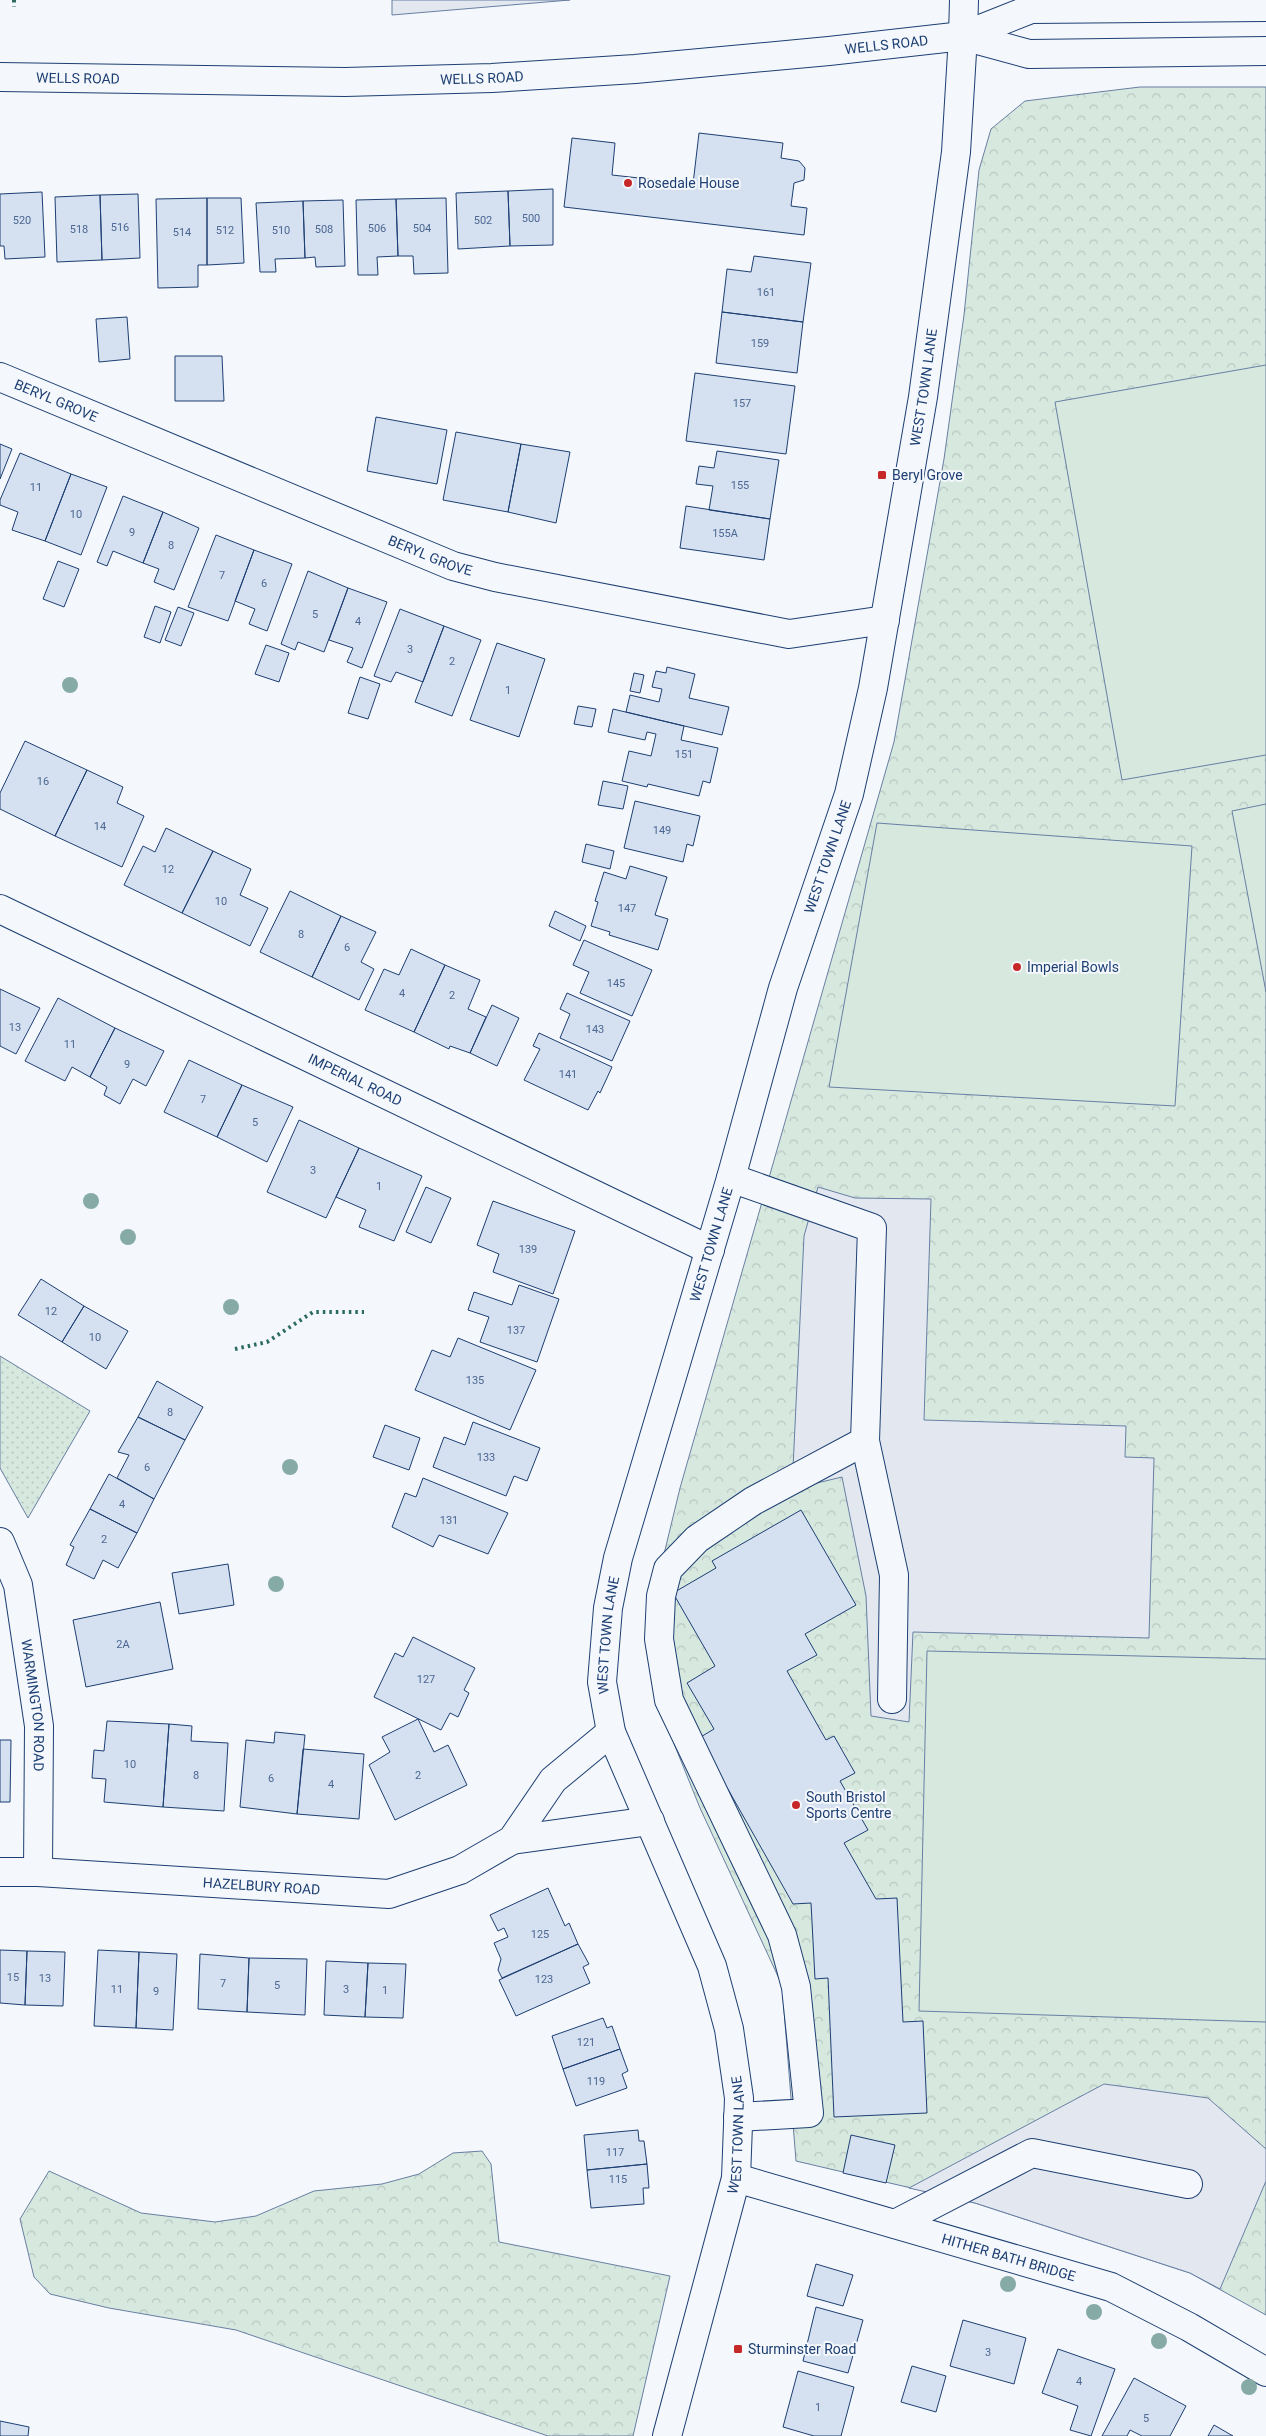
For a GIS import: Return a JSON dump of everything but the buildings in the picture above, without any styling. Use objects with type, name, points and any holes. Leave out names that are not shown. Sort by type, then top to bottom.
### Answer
[{"type":"main road","name":"WEST TOWN LANE","points":[[667,2436],[736,2178],[739,2098],[729,2029],[712,1966],[612,1732],[602,1682],[608,1608],[618,1558],[731,1178],[783,988],[849,794],[873,688],[926,377],[956,152],[964,36],[964,0]]},
{"type":"main road","name":"WELLS ROAD","points":[[0,77],[327,82],[492,78],[635,69],[829,52],[964,36],[1031,9],[1266,7]]},
{"type":"main road","name":"WELLS ROAD","points":[[964,36],[1029,54],[1266,51]]},
{"type":"main road","name":"BERYL GROVE","points":[[0,377],[452,566],[495,577],[789,634],[885,620]]},
{"type":"main road","name":"IMPERIAL ROAD","points":[[0,909],[710,1250]]},
{"type":"main road","points":[[731,1178],[872,1228],[865,1441],[894,1575],[892,1699]]},
{"type":"main road","points":[[738,2117],[809,2113],[796,1987],[782,1934],[668,1700],[659,1640],[661,1596],[668,1569],[697,1539],[753,1501],[865,1441]]},
{"type":"main road","name":"WARMINGTON ROAD","points":[[0,1542],[18,1584],[39,1726],[38,1872]]},
{"type":"main road","name":"HAZELBURY ROAD","points":[[512,1840],[553,1780],[612,1732]]},
{"type":"main road","name":"HAZELBURY ROAD","points":[[0,1872],[38,1872],[389,1894],[460,1870],[512,1840],[650,1821]]},
{"type":"main road","points":[[895,2224],[1032,2153],[1188,2184]]},
{"type":"main road","name":"HITHER BATH BRIDGE","points":[[736,2178],[1111,2287],[1189,2327],[1266,2372]]},
{"type":"green space","name":"South Bristol Sports Centre","points":[[1140,87],[1266,87],[1266,2315],[1190,2273],[975,2203],[796,2161],[782,1985],[700,1808],[656,1699],[651,1608],[680,1488],[894,742],[944,459],[964,315],[979,170],[991,129],[1025,101]]},
{"type":"green space","points":[[1266,365],[1266,755],[1122,780],[1055,402]]},
{"type":"green space","points":[[1266,804],[1266,992],[1232,811]]},
{"type":"green space","name":"Imperial Bowls","points":[[877,823],[1192,846],[1175,1106],[829,1087]]},
{"type":"green space","points":[[0,1356],[90,1411],[28,1518],[0,1468]]},
{"type":"green space","points":[[927,1651],[1266,1659],[1266,2022],[919,2011]]},
{"type":"green space","points":[[482,2151],[491,2164],[499,2242],[670,2276],[633,2436],[548,2436],[236,2330],[109,2308],[50,2294],[34,2277],[20,2219],[49,2171],[141,2213],[215,2222],[256,2216],[314,2191],[382,2184],[419,2174],[453,2153]]},
{"type":"shaded area","points":[[392,0],[570,0],[392,15]]},
{"type":"shaded area","points":[[818,1187],[855,1198],[931,1199],[924,1420],[1126,1426],[1125,1457],[1154,1458],[1149,1638],[913,1632],[909,1722],[871,1716],[866,1596],[842,1477],[792,1489],[804,1236]]},
{"type":"shaded area","points":[[1104,2084],[1208,2098],[1266,2149],[1266,2181],[1220,2289],[1190,2273],[975,2203],[909,2188]]},
{"type":"hedge","points":[[14,0],[14,7]]},
{"type":"hedge","points":[[235,1349],[267,1342],[313,1312],[364,1312]]},
{"type":"place","name":"Rosedale House","points":[[628,183]]},
{"type":"place","name":"Beryl Grove","points":[[882,475]]},
{"type":"place","name":"Imperial Bowls","points":[[1017,967]]},
{"type":"place","name":"South Bristol Sports Centre","points":[[796,1805]]},
{"type":"place","name":"Sturminster Road","points":[[738,2349]]}]
